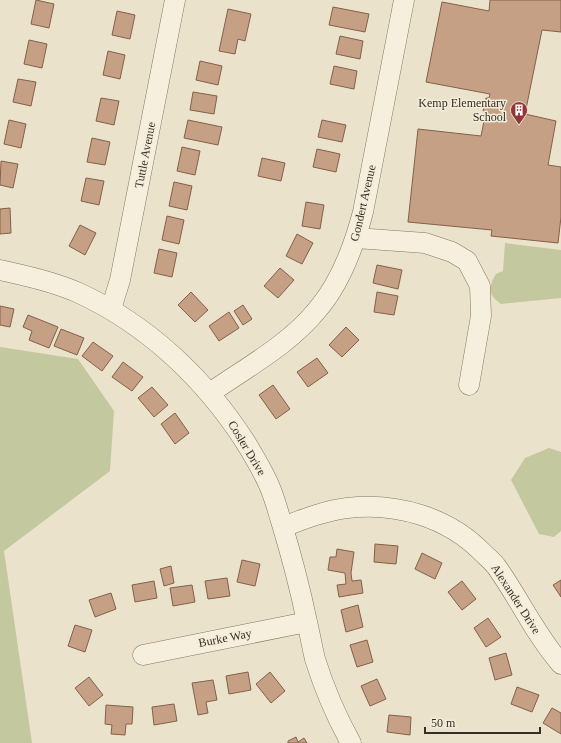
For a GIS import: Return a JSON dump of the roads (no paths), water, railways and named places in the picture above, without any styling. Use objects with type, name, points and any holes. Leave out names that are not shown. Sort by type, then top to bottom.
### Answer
[{"type":"street","name":"Tuttle Avenue","points":[[110,309],[120,280],[176,0]]},
{"type":"street","name":"Gondert Avenue","points":[[210,393],[282,344],[305,323],[319,309],[344,267],[356,238],[363,212],[404,0]]},
{"type":"street","points":[[356,238],[425,243],[452,252],[467,261],[480,286],[481,316],[469,385]]},
{"type":"street","name":"Cosler Drive","points":[[0,270],[49,282],[78,293],[110,309],[130,322],[155,340],[187,370],[210,393],[232,421],[256,460],[271,490],[283,527],[315,657],[326,692],[350,743]]},
{"type":"street","name":"Alexander Drive","points":[[283,527],[324,512],[347,508],[370,507],[394,508],[416,513],[437,521],[475,544],[495,564],[549,650],[561,664]]},
{"type":"street","name":"Burke Way","points":[[143,654],[307,622]]},
{"type":"place","name":"Kemp Elementary School","points":[[519,125]]}]
